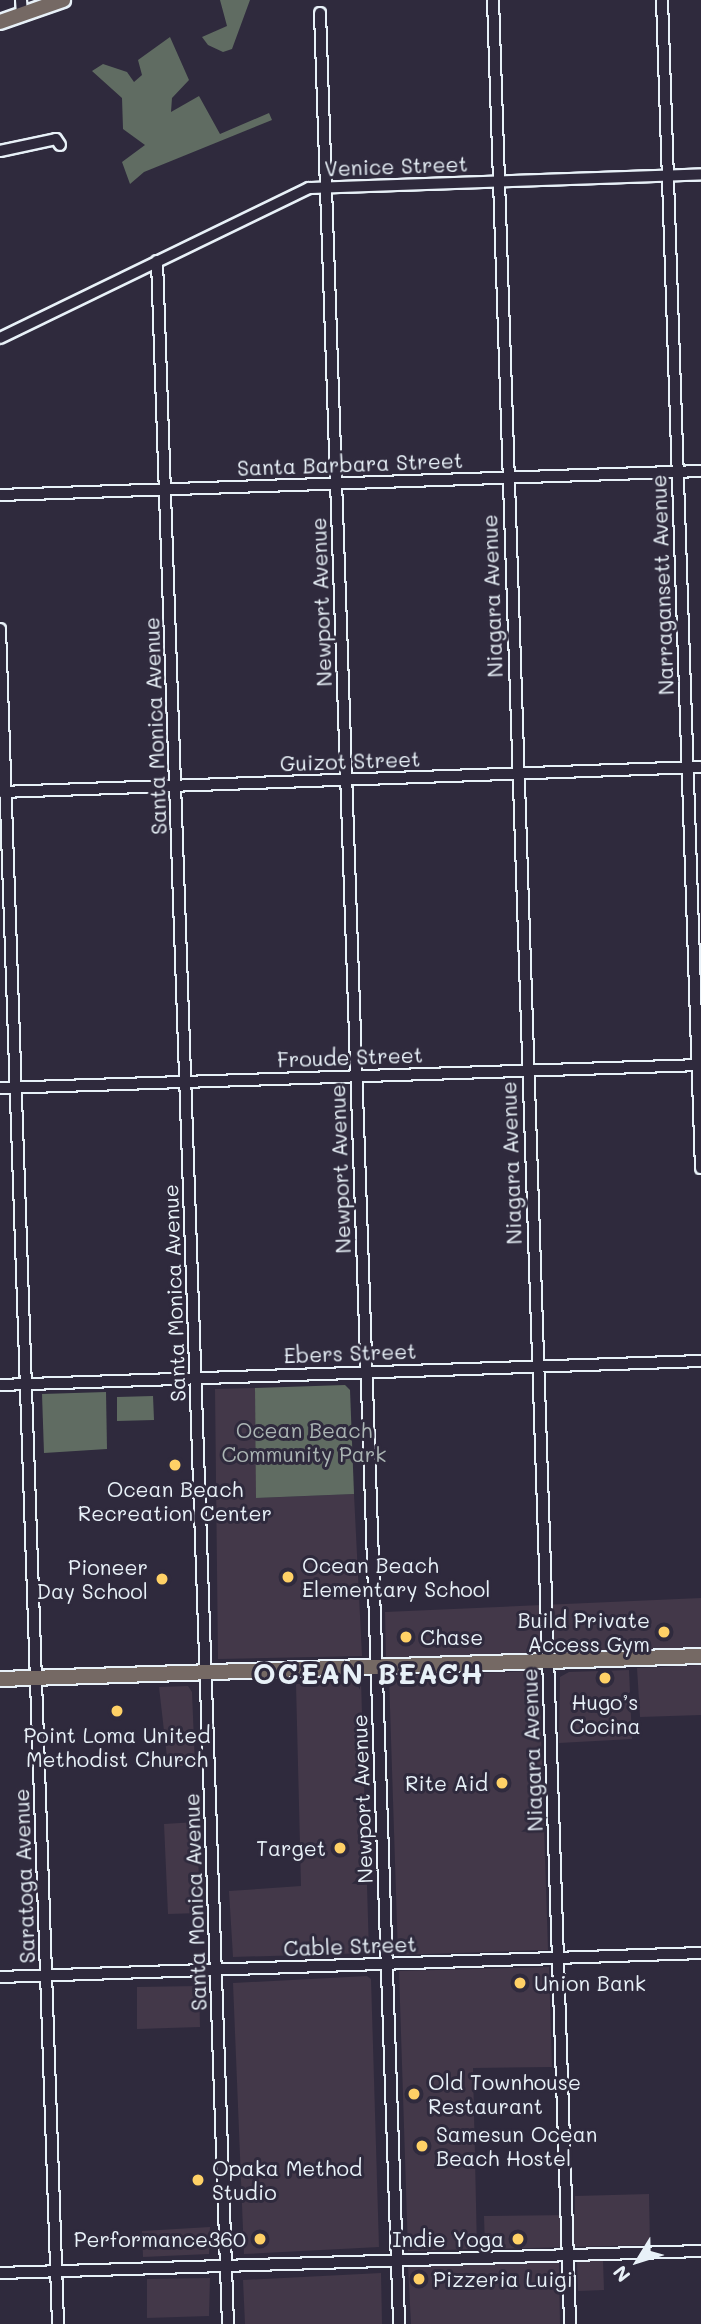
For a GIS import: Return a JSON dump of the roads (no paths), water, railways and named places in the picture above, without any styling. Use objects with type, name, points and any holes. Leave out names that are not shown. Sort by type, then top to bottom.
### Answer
[{"type":"main road","points":[[0,22],[22,7],[63,0]]},
{"type":"main road","points":[[0,1679],[701,1656]]},
{"type":"street","name":"Niagara Avenue","points":[[492,0],[570,2324]]},
{"type":"street","name":"Narragansett Avenue","points":[[662,0],[701,1168]]},
{"type":"street","name":"Newport Avenue","points":[[320,13],[400,2324]]},
{"type":"street","points":[[0,151],[55,139],[60,145]]},
{"type":"street","name":"Venice Street","points":[[0,338],[296,193],[326,188],[701,174]]},
{"type":"street","name":"Santa Monica Avenue","points":[[157,261],[228,2324]]},
{"type":"street","name":"Santa Barbara Street","points":[[0,495],[701,471]]},
{"type":"street","name":"Saratoga Avenue","points":[[0,629],[3,792],[17,1088],[58,2324]]},
{"type":"street","name":"Guizot Street","points":[[3,792],[701,767]]},
{"type":"street","name":"Froude Street","points":[[0,1088],[699,1065]]},
{"type":"street","name":"Ebers Street","points":[[0,1385],[701,1361]]},
{"type":"street","name":"Cable Street","points":[[0,1976],[701,1953]]},
{"type":"street","points":[[0,2273],[701,2250]]},
{"type":"place","name":"Ocean Beach Recreation Center","points":[[175,1465]]},
{"type":"place","name":"Ocean Beach Elementary School","points":[[288,1577]]},
{"type":"place","name":"Pioneer Day School","points":[[162,1579]]},
{"type":"place","name":"Build Private Access Gym","points":[[664,1632]]},
{"type":"place","name":"Chase","points":[[406,1637]]},
{"type":"place","name":"Hugo’s Cocina","points":[[605,1678]]},
{"type":"place","name":"Point Loma United Methodist Church","points":[[117,1711]]},
{"type":"place","name":"Rite Aid","points":[[502,1783]]},
{"type":"place","name":"Target","points":[[340,1848]]},
{"type":"place","name":"Union Bank","points":[[520,1983]]},
{"type":"place","name":"Old Townhouse Restaurant","points":[[414,2094]]},
{"type":"place","name":"Samesun Ocean Beach Hostel","points":[[422,2146]]},
{"type":"place","name":"Opaka Method Studio","points":[[198,2180]]},
{"type":"place","name":"Performance360","points":[[260,2239]]},
{"type":"place","name":"Indie Yoga","points":[[518,2239]]},
{"type":"place","name":"Pizzeria Luigi","points":[[419,2279]]},
{"type":"district","name":"OCEAN BEACH","points":[[369,1673]]},
{"type":"park label","name":"Ocean Beach Community Park","points":[[304,1442]]}]
